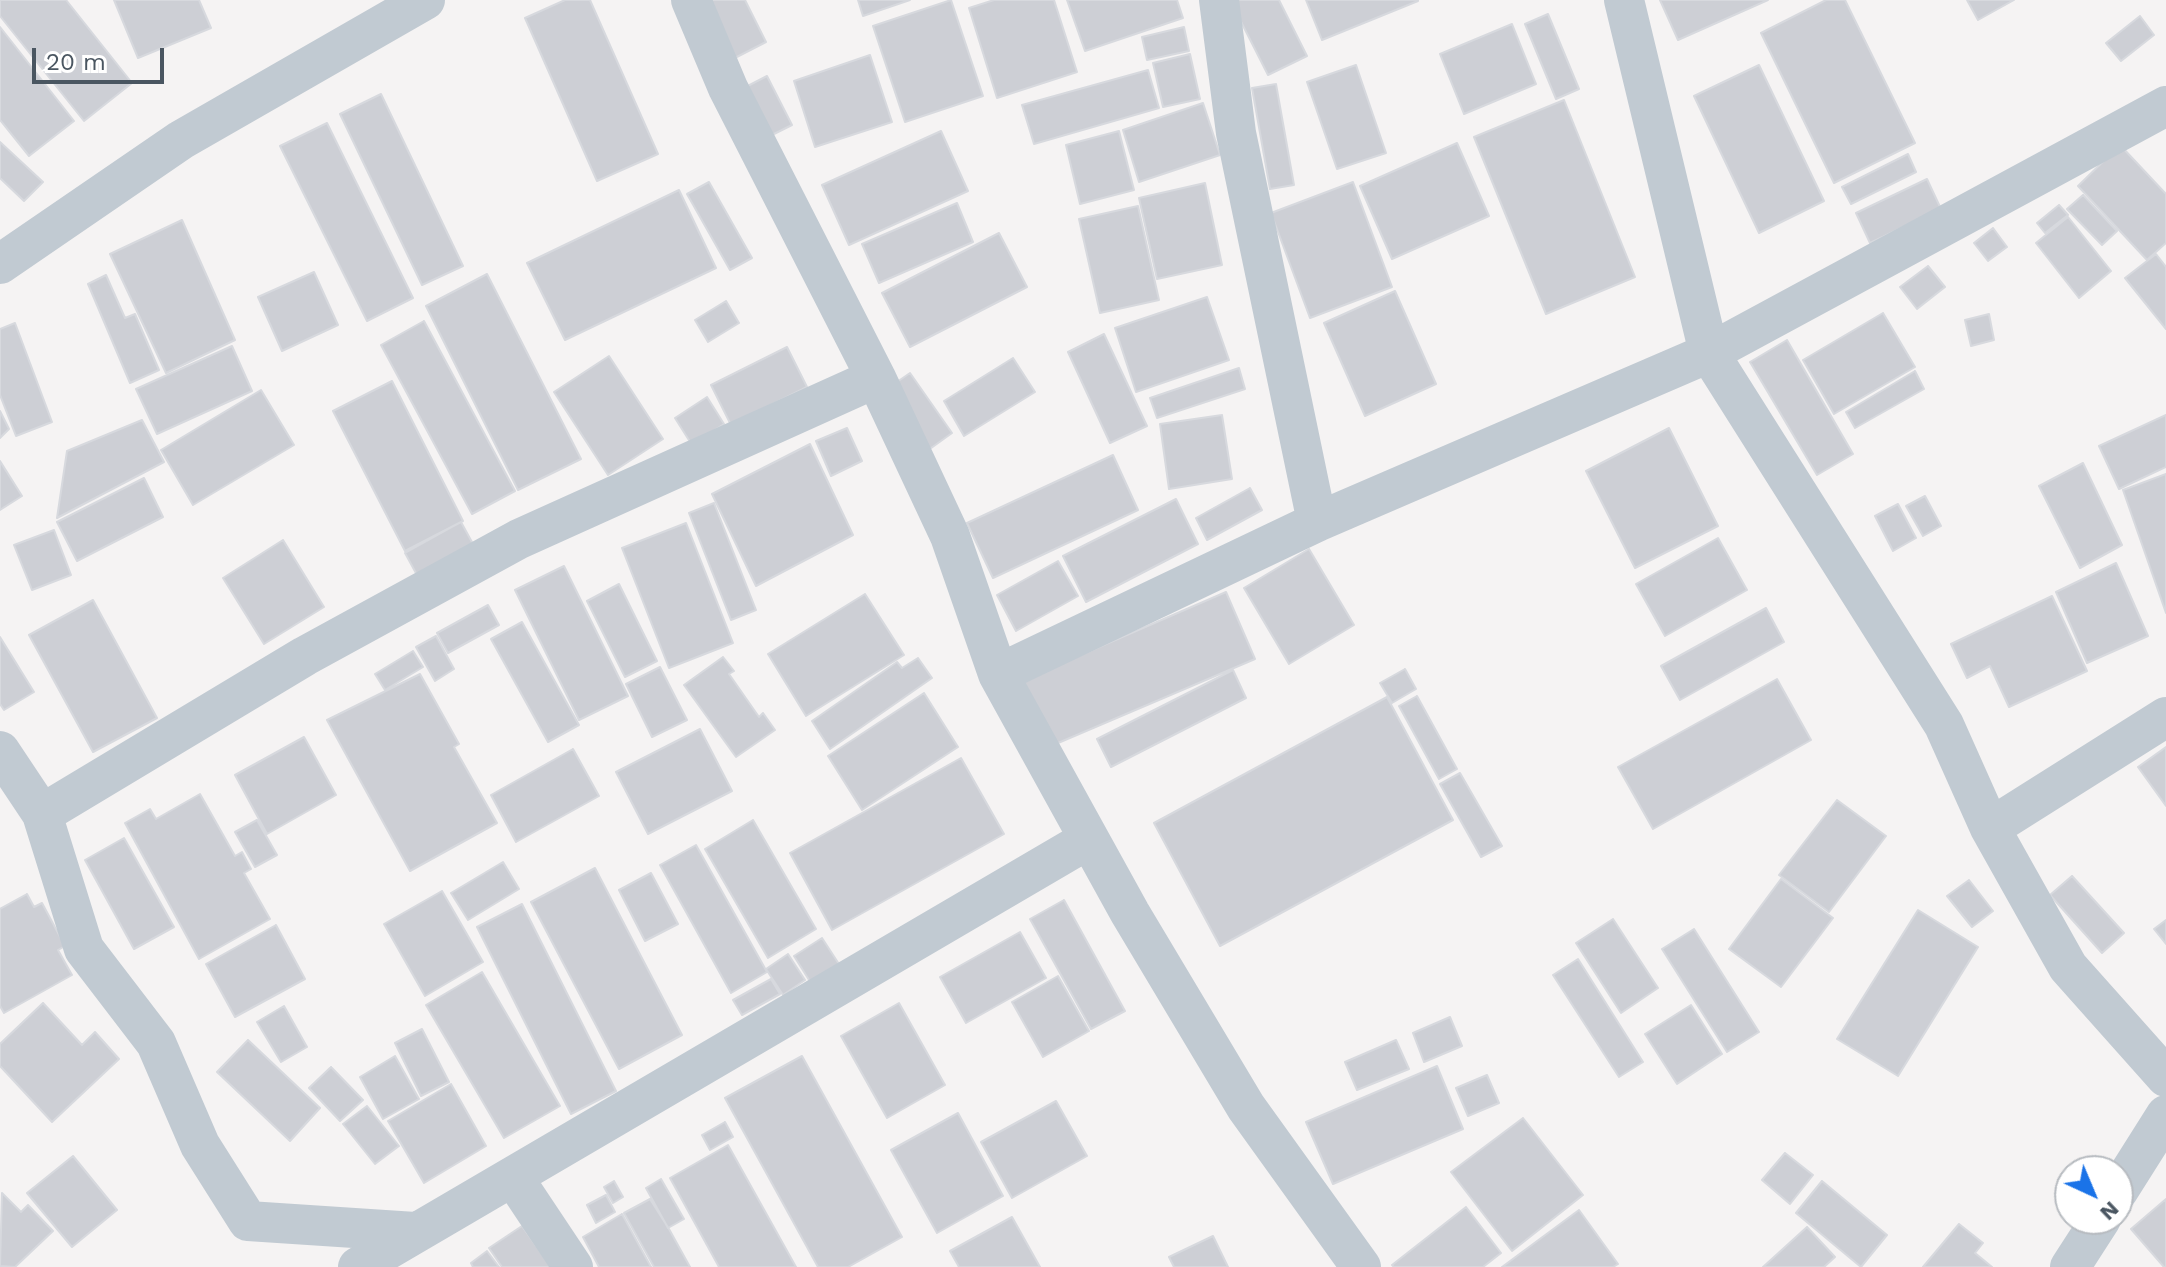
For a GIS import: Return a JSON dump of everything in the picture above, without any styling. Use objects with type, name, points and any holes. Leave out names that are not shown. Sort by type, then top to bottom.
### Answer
[{"type":"street","points":[[0,264],[181,140],[425,0]]},
{"type":"street","points":[[691,0],[728,88],[876,378],[950,536],[998,674],[1089,839],[1246,1107],[1361,1267]]},
{"type":"street","points":[[1219,0],[1236,133],[1317,522]]},
{"type":"street","points":[[1624,0],[1709,353],[1944,725],[1990,828],[2068,967],[2166,1077]]},
{"type":"street","points":[[998,674],[1317,522],[1709,353],[2166,106]]},
{"type":"street","points":[[42,814],[305,656],[519,539],[876,378]]},
{"type":"street","points":[[1990,828],[2166,717]]},
{"type":"street","points":[[0,751],[42,814],[84,949],[156,1043],[200,1145],[248,1221],[415,1232]]},
{"type":"street","points":[[358,1267],[1089,839]]},
{"type":"street","points":[[2134,1166],[2166,1115]]},
{"type":"street","points":[[513,1177],[573,1267]]},
{"type":"street","points":[[2070,1267],[2091,1235]]},
{"type":"building","points":[[0,0],[66,0],[132,83],[84,121],[0,16]]},
{"type":"building","points":[[114,0],[199,0],[211,28],[138,58]]},
{"type":"building","points":[[565,0],[590,0],[658,154],[597,181],[525,18]]},
{"type":"building","points":[[698,0],[745,0],[766,42],[729,61]]},
{"type":"building","points":[[858,0],[910,0],[863,16]]},
{"type":"building","points":[[951,0],[983,96],[905,122],[873,26]]},
{"type":"building","points":[[994,0],[1054,0],[1077,72],[997,98],[969,8]]},
{"type":"building","points":[[1067,0],[1177,0],[1183,18],[1085,51]]},
{"type":"building","points":[[1230,0],[1279,0],[1307,56],[1268,75]]},
{"type":"building","points":[[1306,0],[1418,0],[1418,1],[1322,40]]},
{"type":"building","points":[[1660,0],[1768,0],[1678,40]]},
{"type":"building","points":[[1826,0],[1845,0],[1915,143],[1834,183],[1761,33]]},
{"type":"building","points":[[1967,0],[2014,0],[1978,20]]},
{"type":"building","points":[[1548,14],[1579,89],[1556,99],[1525,24]]},
{"type":"building","points":[[2140,16],[2154,35],[2121,61],[2106,43]]},
{"type":"building","points":[[1512,24],[1536,84],[1464,114],[1440,54]]},
{"type":"building","points":[[0,27],[74,121],[29,156],[0,120]]},
{"type":"building","points":[[1184,27],[1189,51],[1147,60],[1142,37]]},
{"type":"building","points":[[1190,54],[1200,99],[1163,107],[1153,63]]},
{"type":"building","points":[[870,55],[892,122],[815,147],[794,81]]},
{"type":"building","points":[[1356,65],[1386,153],[1337,169],[1307,82]]},
{"type":"building","points":[[1759,65],[1824,201],[1759,233],[1694,96]]},
{"type":"building","points":[[1148,70],[1159,108],[1034,144],[1022,105]]},
{"type":"building","points":[[767,76],[792,125],[762,140],[738,91]]},
{"type":"building","points":[[1276,84],[1294,185],[1270,189],[1252,88]]},
{"type":"building","points":[[381,94],[463,266],[422,285],[340,114]]},
{"type":"building","points":[[1564,100],[1635,277],[1546,314],[1474,137]]},
{"type":"building","points":[[1203,103],[1220,155],[1139,182],[1123,130]]},
{"type":"building","points":[[327,123],[413,298],[367,321],[280,146]]},
{"type":"building","points":[[941,131],[968,191],[849,245],[822,185]]},
{"type":"building","points":[[1119,131],[1134,190],[1080,204],[1066,145]]},
{"type":"building","points":[[0,142],[43,182],[24,201],[0,178]]},
{"type":"building","points":[[1457,143],[1489,216],[1392,259],[1360,186]]},
{"type":"building","points":[[2120,145],[2166,194],[2166,243],[2147,260],[2078,186]]},
{"type":"building","points":[[1908,154],[1916,172],[1851,204],[1842,187]]},
{"type":"building","points":[[1927,179],[1941,209],[1870,243],[1856,213]]},
{"type":"building","points":[[709,182],[752,258],[730,270],[687,194]]},
{"type":"building","points":[[1353,182],[1392,287],[1310,318],[1271,213]]},
{"type":"building","points":[[1205,183],[1222,265],[1157,279],[1139,198]]},
{"type":"building","points":[[679,190],[716,268],[565,340],[527,263]]},
{"type":"building","points":[[2083,195],[2117,231],[2102,245],[2067,209]]},
{"type":"building","points":[[957,203],[973,242],[879,283],[862,244]]},
{"type":"building","points":[[2059,205],[2068,215],[2045,233],[2037,223]]},
{"type":"building","points":[[1138,206],[1159,300],[1100,313],[1079,219]]},
{"type":"building","points":[[2068,217],[2111,271],[2079,298],[2036,243]]},
{"type":"building","points":[[182,220],[235,340],[166,373],[110,254]]},
{"type":"building","points":[[1993,228],[2007,247],[1988,261],[1974,243]]},
{"type":"building","points":[[999,233],[1027,287],[910,347],[882,293]]},
{"type":"building","points":[[2156,254],[2166,267],[2166,329],[2125,278]]},
{"type":"building","points":[[1928,266],[1945,287],[1917,309],[1900,287]]},
{"type":"building","points":[[314,272],[338,325],[282,351],[258,297]]},
{"type":"building","points":[[487,274],[581,459],[518,490],[426,306]]},
{"type":"building","points":[[106,275],[125,318],[135,314],[159,370],[130,383],[88,284]]},
{"type":"building","points":[[1395,291],[1436,384],[1365,416],[1324,323]]},
{"type":"building","points":[[1207,297],[1229,360],[1136,392],[1115,328]]},
{"type":"building","points":[[726,301],[739,323],[708,342],[695,320]]},
{"type":"building","points":[[1883,313],[1915,367],[1834,414],[1803,360]]},
{"type":"building","points":[[1989,314],[1994,340],[1971,346],[1965,320]]},
{"type":"building","points":[[424,321],[515,491],[472,514],[381,345]]},
{"type":"building","points":[[15,323],[52,422],[16,436],[0,395],[0,329]]},
{"type":"building","points":[[1104,334],[1147,426],[1110,443],[1068,352]]},
{"type":"building","points":[[1787,340],[1853,454],[1817,475],[1750,362]]},
{"type":"building","points":[[232,346],[252,391],[157,434],[136,389]]},
{"type":"building","points":[[787,347],[807,387],[731,425],[711,385]]},
{"type":"building","points":[[609,356],[663,439],[608,475],[554,392]]},
{"type":"building","points":[[1013,358],[1035,392],[964,436],[944,401]]},
{"type":"building","points":[[1239,368],[1245,389],[1157,418],[1150,398]]},
{"type":"building","points":[[1915,371],[1924,389],[1855,428],[1846,412]]},
{"type":"building","points":[[910,373],[952,433],[927,451],[884,391]]},
{"type":"building","points":[[392,381],[463,521],[405,551],[333,411]]},
{"type":"building","points":[[261,390],[294,445],[193,505],[161,450]]},
{"type":"building","points":[[707,397],[724,424],[692,445],[675,418]]},
{"type":"building","points":[[0,411],[9,429],[0,438]]},
{"type":"building","points":[[1222,415],[1232,479],[1169,489],[1160,424]]},
{"type":"building","points":[[2166,415],[2166,467],[2119,489],[2099,446]]},
{"type":"building","points":[[142,420],[164,462],[57,518],[67,451]]},
{"type":"building","points":[[847,428],[862,461],[831,476],[816,441]]},
{"type":"building","points":[[1669,428],[1718,526],[1635,568],[1586,471]]},
{"type":"building","points":[[810,444],[853,535],[756,586],[712,494]]},
{"type":"building","points":[[1113,455],[1138,510],[993,578],[967,523]]},
{"type":"building","points":[[0,461],[22,496],[0,510]]},
{"type":"building","points":[[2083,463],[2122,545],[2080,568],[2039,486]]},
{"type":"building","points":[[2166,474],[2166,613],[2123,490]]},
{"type":"building","points":[[144,478],[163,517],[77,561],[57,522]]},
{"type":"building","points":[[1250,488],[1262,510],[1207,540],[1196,518]]},
{"type":"building","points":[[1925,496],[1941,526],[1923,536],[1906,506]]},
{"type":"building","points":[[1176,499],[1198,544],[1086,602],[1063,556]]},
{"type":"building","points":[[714,503],[756,610],[731,620],[689,513]]},
{"type":"building","points":[[1898,504],[1916,538],[1893,551],[1875,516]]},
{"type":"building","points":[[461,522],[473,544],[417,575],[405,553]]},
{"type":"building","points":[[686,523],[733,643],[669,668],[622,548]]},
{"type":"building","points":[[54,530],[71,575],[32,590],[14,545]]},
{"type":"building","points":[[1718,538],[1747,590],[1665,636],[1636,584]]},
{"type":"building","points":[[283,540],[324,607],[264,644],[223,578]]},
{"type":"building","points":[[1309,549],[1354,625],[1289,664],[1244,588]]},
{"type":"building","points":[[1058,561],[1078,596],[1016,631],[997,595]]},
{"type":"building","points":[[2116,563],[2148,636],[2087,663],[2056,592]]},
{"type":"building","points":[[564,566],[628,696],[579,720],[515,590]]},
{"type":"building","points":[[619,584],[657,661],[625,677],[587,601]]},
{"type":"building","points":[[1226,592],[1255,659],[1051,746],[1023,680]]},
{"type":"building","points":[[865,594],[904,655],[806,716],[768,654]]},
{"type":"building","points":[[2052,596],[2087,671],[2009,707],[1990,666],[1967,678],[1951,644]]},
{"type":"building","points":[[93,600],[157,718],[93,752],[29,635]]},
{"type":"building","points":[[488,605],[499,625],[448,653],[437,633]]},
{"type":"building","points":[[1766,608],[1784,642],[1680,700],[1661,666]]},
{"type":"building","points":[[522,622],[579,725],[548,742],[491,639]]},
{"type":"building","points":[[436,636],[454,669],[435,681],[416,647]]},
{"type":"building","points":[[0,637],[34,692],[4,710],[0,704]]},
{"type":"building","points":[[413,651],[423,667],[385,690],[375,674]]},
{"type":"building","points":[[723,657],[734,671],[729,674],[759,717],[763,713],[775,730],[736,757],[684,685]]},
{"type":"building","points":[[918,658],[932,678],[830,749],[812,721],[897,662],[902,668]]},
{"type":"building","points":[[660,667],[687,720],[652,737],[626,684]]},
{"type":"building","points":[[1405,669],[1416,689],[1392,703],[1380,683]]},
{"type":"building","points":[[1233,670],[1246,698],[1111,767],[1097,739]]},
{"type":"building","points":[[420,674],[459,744],[454,747],[497,823],[410,871],[327,720]]},
{"type":"building","points":[[1777,679],[1811,740],[1653,829],[1618,767]]},
{"type":"building","points":[[924,693],[958,747],[862,810],[828,756]]},
{"type":"building","points":[[1417,696],[1457,769],[1439,779],[1399,706]]},
{"type":"building","points":[[1387,697],[1453,820],[1220,946],[1154,823]]},
{"type":"building","points":[[700,729],[732,791],[648,834],[616,772]]},
{"type":"building","points":[[304,737],[336,795],[267,834],[235,775]]},
{"type":"building","points":[[2166,747],[2166,806],[2138,767]]},
{"type":"building","points":[[573,749],[599,796],[516,842],[491,795]]},
{"type":"building","points":[[961,758],[1004,834],[832,930],[790,853]]},
{"type":"building","points":[[1460,773],[1502,846],[1481,857],[1440,784]]},
{"type":"building","points":[[200,794],[235,856],[242,852],[251,869],[244,873],[270,919],[199,959],[125,823],[150,809],[156,819]]},
{"type":"building","points":[[1837,800],[1886,836],[1829,912],[1779,875]]},
{"type":"building","points":[[257,820],[277,855],[255,867],[235,832]]},
{"type":"building","points":[[753,820],[816,929],[768,958],[705,849]]},
{"type":"building","points":[[124,838],[174,927],[134,949],[85,860]]},
{"type":"building","points":[[696,845],[767,972],[731,993],[660,865]]},
{"type":"building","points":[[503,862],[519,889],[468,920],[451,893]]},
{"type":"building","points":[[595,868],[682,1035],[619,1069],[531,902]]},
{"type":"building","points":[[651,873],[678,924],[645,941],[619,890]]},
{"type":"building","points":[[2072,876],[2124,933],[2102,953],[2050,895]]},
{"type":"building","points":[[1781,879],[1833,918],[1781,987],[1729,949]]},
{"type":"building","points":[[1969,880],[1993,911],[1972,927],[1947,896]]},
{"type":"building","points":[[442,891],[483,962],[425,996],[384,924]]},
{"type":"building","points":[[27,894],[34,907],[42,903],[65,946],[58,950],[72,975],[4,1013],[0,1006],[0,909]]},
{"type":"building","points":[[1064,900],[1125,1011],[1091,1029],[1030,919]]},
{"type":"building","points":[[522,904],[616,1091],[571,1114],[477,927]]},
{"type":"building","points":[[1918,910],[1978,947],[1898,1076],[1837,1039]]},
{"type":"building","points":[[1613,919],[1658,988],[1621,1013],[1576,943]]},
{"type":"building","points":[[2166,920],[2166,944],[2154,929]]},
{"type":"building","points":[[276,925],[305,979],[235,1017],[206,964]]},
{"type":"building","points":[[1694,929],[1759,1032],[1727,1052],[1662,949]]},
{"type":"building","points":[[1020,932],[1046,978],[966,1023],[940,977]]},
{"type":"building","points":[[822,938],[850,981],[821,999],[794,956]]},
{"type":"building","points":[[788,954],[805,980],[783,995],[766,969]]},
{"type":"building","points":[[1578,959],[1643,1062],[1619,1077],[1553,975]]},
{"type":"building","points":[[482,972],[560,1106],[504,1138],[426,1005]]},
{"type":"building","points":[[1058,976],[1089,1031],[1043,1057],[1012,1002]]},
{"type":"building","points":[[771,979],[780,994],[742,1015],[733,1000]]},
{"type":"building","points":[[43,1003],[82,1045],[95,1032],[119,1059],[52,1122],[0,1066],[0,1044]]},
{"type":"building","points":[[899,1003],[945,1085],[887,1118],[841,1036]]},
{"type":"building","points":[[1691,1005],[1722,1054],[1677,1084],[1645,1034]]},
{"type":"building","points":[[284,1006],[307,1047],[281,1062],[257,1022]]},
{"type":"building","points":[[1450,1017],[1462,1046],[1424,1062],[1413,1033]]},
{"type":"building","points":[[422,1029],[449,1082],[421,1096],[395,1043]]},
{"type":"building","points":[[248,1040],[320,1108],[290,1141],[217,1072]]},
{"type":"building","points":[[1396,1040],[1409,1069],[1357,1090],[1345,1062]]},
{"type":"building","points":[[395,1056],[419,1099],[383,1119],[360,1077]]},
{"type":"building","points":[[802,1056],[902,1237],[848,1267],[818,1267],[725,1098]]},
{"type":"building","points":[[1437,1066],[1463,1129],[1333,1184],[1306,1122]]},
{"type":"building","points":[[331,1067],[363,1100],[340,1121],[309,1088]]},
{"type":"building","points":[[1487,1075],[1499,1103],[1468,1116],[1456,1088]]},
{"type":"building","points":[[451,1084],[486,1146],[424,1183],[388,1121]]},
{"type":"building","points":[[1056,1101],[1087,1156],[1012,1198],[981,1142]]},
{"type":"building","points":[[367,1106],[399,1146],[375,1164],[343,1124]]},
{"type":"building","points":[[958,1113],[1003,1196],[937,1233],[891,1150]]},
{"type":"building","points":[[1523,1118],[1583,1195],[1512,1251],[1451,1172]]},
{"type":"building","points":[[725,1122],[733,1137],[710,1150],[702,1135]]},
{"type":"building","points":[[728,1145],[796,1267],[719,1267],[670,1178]]},
{"type":"building","points":[[1785,1153],[1813,1175],[1790,1204],[1762,1180]]},
{"type":"building","points":[[73,1156],[117,1210],[72,1247],[27,1193]]},
{"type":"building","points":[[661,1179],[684,1219],[668,1228],[646,1188]]},
{"type":"building","points":[[614,1181],[623,1197],[613,1203],[604,1187]]},
{"type":"building","points":[[1822,1181],[1887,1235],[1861,1267],[1796,1213]]},
{"type":"building","points":[[2,1193],[21,1212],[28,1205],[53,1231],[15,1267],[0,1266]]},
{"type":"building","points":[[606,1195],[615,1212],[596,1223],[587,1205]]},
{"type":"building","points":[[650,1199],[690,1267],[654,1267],[624,1213]]},
{"type":"building","points":[[2166,1199],[2166,1267],[2134,1232],[2134,1226]]},
{"type":"building","points":[[1466,1207],[1501,1253],[1483,1267],[1392,1265]]},
{"type":"building","points":[[1579,1210],[1618,1264],[1613,1267],[1502,1267]]},
{"type":"building","points":[[622,1214],[651,1267],[599,1267],[583,1237]]},
{"type":"building","points":[[1012,1217],[1040,1267],[959,1267],[950,1251]]},
{"type":"building","points":[[1959,1224],[1983,1243],[1975,1253],[1992,1267],[1923,1267]]},
{"type":"building","points":[[522,1226],[551,1267],[502,1267],[489,1248]]},
{"type":"building","points":[[1807,1227],[1835,1257],[1824,1267],[1763,1267]]},
{"type":"building","points":[[1213,1236],[1228,1267],[1174,1267],[1169,1257]]},
{"type":"building","points":[[487,1251],[499,1267],[473,1267],[471,1263]]}]
